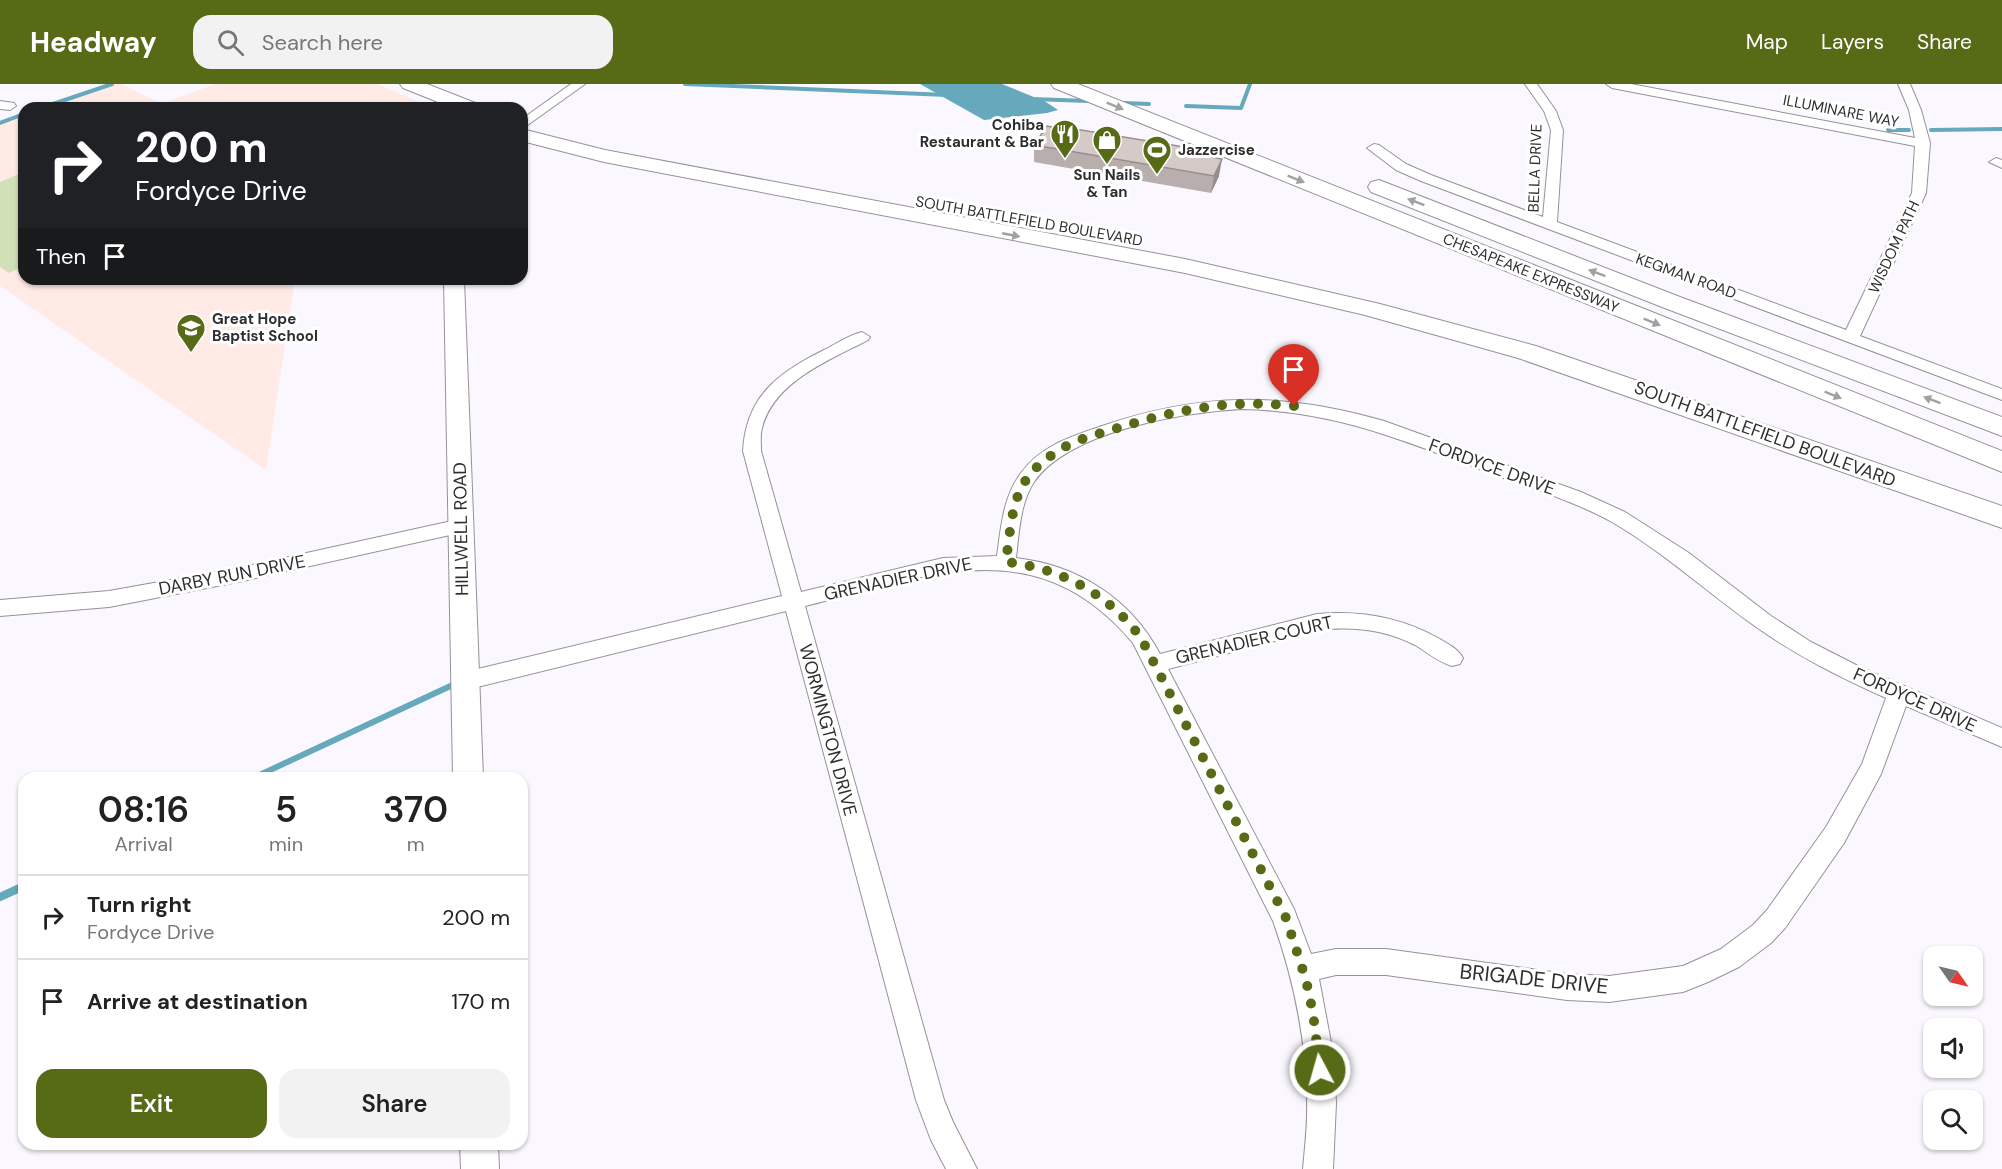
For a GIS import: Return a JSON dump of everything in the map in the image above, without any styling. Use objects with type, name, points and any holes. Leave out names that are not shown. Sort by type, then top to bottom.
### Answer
[{"type":"main road","name":"CHESAPEAKE EXPRESSWAY","points":[[1061,84],[2002,462]]},
{"type":"main road","points":[[1114,84],[1236,132]]},
{"type":"main road","points":[[402,86],[432,102]]},
{"type":"main road","points":[[402,86],[452,102]]},
{"type":"main road","name":"SOUTH BATTLEFIELD BOULEVARD","points":[[528,127],[614,150],[1074,227],[1182,249],[1335,288],[1473,332],[2002,517]]},
{"type":"main road","name":"SOUTH BATTLEFIELD BOULEVARD","points":[[528,137],[604,156],[1204,270],[1371,309],[1527,352]]},
{"type":"main road","name":"CHESAPEAKE EXPRESSWAY","points":[[1358,179],[1671,302],[1997,425]]},
{"type":"street","points":[[528,121],[579,84]]},
{"type":"street","name":"BELLA DRIVE","points":[[1531,84],[1555,118],[1557,130],[1550,223]]},
{"type":"street","name":"ILLUMINARE WAY","points":[[1612,84],[1923,143]]},
{"type":"street","name":"WISDOM PATH","points":[[1851,337],[1919,193],[1924,170],[1923,143],[1918,121],[1904,84]]},
{"type":"street","name":"KEGMAN ROAD","points":[[1374,148],[1401,167],[2002,395]]},
{"type":"street","name":"HILLWELL ROAD","points":[[454,285],[468,772]]},
{"type":"street","name":"WORMINGTON DRIVE","points":[[862,337],[800,370],[782,383],[763,404],[754,423],[752,451],[930,1100],[941,1130],[962,1169]]},
{"type":"street","name":"FORDYCE DRIVE","points":[[1006,562],[1017,493],[1036,467],[1069,444],[1186,408],[1243,403],[1307,407],[1370,423],[1590,504],[1653,538],[1764,622],[1803,648],[2002,738]]},
{"type":"street","name":"DARBY RUN DRIVE","points":[[0,608],[110,599],[243,574],[461,526]]},
{"type":"street","name":"GRENADIER DRIVE","points":[[465,681],[793,601],[973,561],[1006,562],[1041,569],[1062,576],[1104,599],[1131,624],[1155,663],[1286,918],[1303,969],[1319,1053],[1322,1103],[1318,1169]]},
{"type":"street","name":"GRENADIER COURT","points":[[1155,663],[1337,619],[1378,622],[1397,627],[1430,642],[1452,657]]},
{"type":"street","name":"BRIGADE DRIVE","points":[[1303,969],[1336,962],[1386,962],[1567,987],[1609,989],[1672,980],[1699,973],[1730,958],[1762,934],[1776,919],[1856,801],[1874,767],[1899,693]]},
{"type":"street","points":[[479,1150],[480,1169]]},
{"type":"shaded area","points":[[109,84],[122,84],[157,102],[60,102]]},
{"type":"shaded area","points":[[215,84],[378,84],[420,102],[166,102]]},
{"type":"shaded area","name":"Great Hope Baptist School","points":[[18,117],[18,285],[294,285],[266,470],[0,286],[0,124]]},
{"type":"green space","points":[[18,174],[18,269],[9,273],[0,267],[0,182]]},
{"type":"water","points":[[920,84],[1002,84],[1046,102],[1058,110],[984,120]]},
{"type":"building","points":[[1047,126],[1197,149],[1195,154],[1222,159],[1214,176],[1034,145]]},
{"type":"waterway","points":[[59,102],[112,84]]},
{"type":"waterway","points":[[685,84],[947,95]]},
{"type":"waterway","points":[[1186,106],[1241,108],[1250,84]]},
{"type":"waterway","points":[[1032,99],[1088,101]]},
{"type":"waterway","points":[[1124,103],[1149,104]]},
{"type":"waterway","points":[[0,123],[18,116]]},
{"type":"waterway","points":[[1931,130],[2002,129]]},
{"type":"waterway","points":[[1888,130],[1909,130]]},
{"type":"waterway","points":[[266,772],[459,682]]},
{"type":"waterway","points":[[0,897],[18,889]]},
{"type":"place","name":"Cohiba Restaurant & Bar","points":[[1065,160]]},
{"type":"place","name":"Sun Nails & Tan","points":[[1107,166]]},
{"type":"place","name":"Jazzercise","points":[[1157,176]]},
{"type":"place","name":"Great Hope Baptist School","points":[[191,354]]},
{"type":"route","points":[[1294,406],[1243,403],[1186,408],[1063,447],[1032,471],[1017,493],[1006,562],[1041,569],[1084,586],[1104,599],[1131,624],[1141,638],[1286,918],[1306,980],[1313,1013],[1320,1070]]}]
